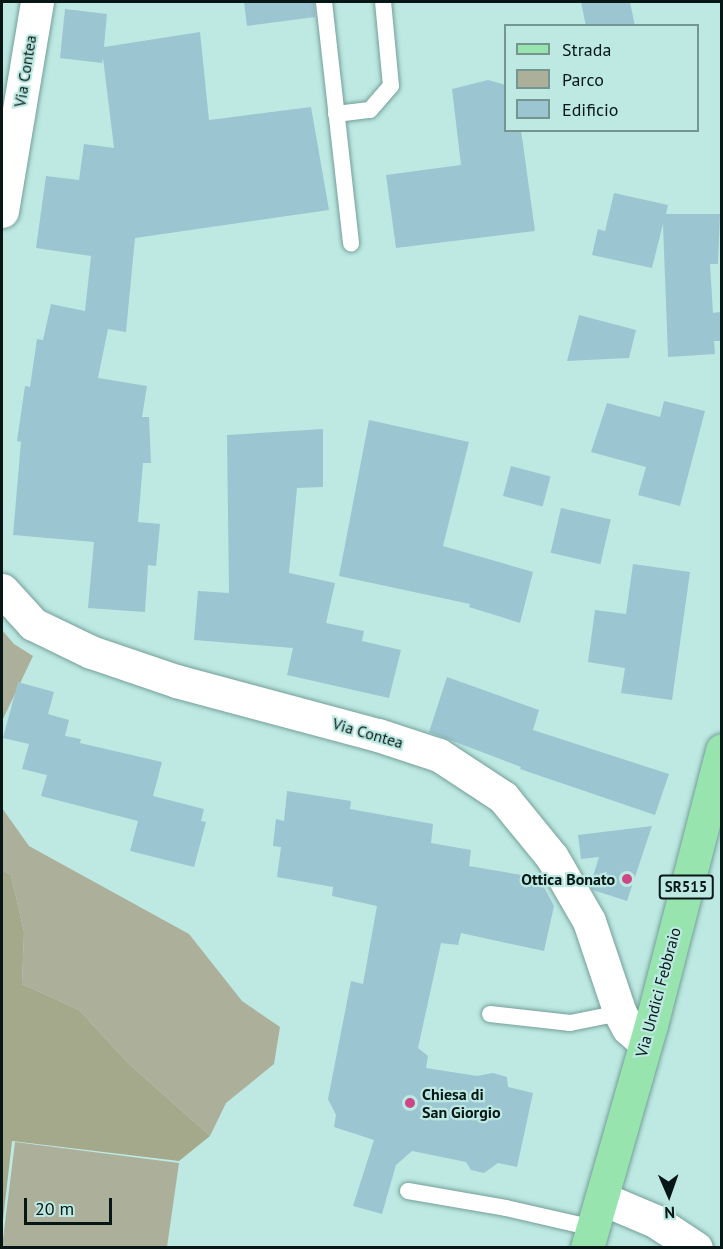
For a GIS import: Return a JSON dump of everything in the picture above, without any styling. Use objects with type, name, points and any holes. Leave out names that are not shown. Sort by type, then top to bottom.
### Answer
[{"type":"main road","name":"Via Undici Febbraio","points":[[594,1225],[648,1034],[722,750]]},
{"type":"street","name":"Via Contea","points":[[2,211],[36,2]]},
{"type":"street","name":"Via Contea","points":[[2,590],[33,624],[91,652],[176,681],[378,735],[439,754],[503,797],[552,857],[589,921],[620,1012]]},
{"type":"street","points":[[620,1012],[648,1034]]},
{"type":"street","points":[[594,1225],[655,1221],[696,1248]]},
{"type":"lane","points":[[324,2],[351,243]]},
{"type":"lane","points":[[336,114],[370,110],[390,86],[383,2]]},
{"type":"lane","points":[[490,1014],[570,1023],[620,1012]]},
{"type":"lane","points":[[408,1191],[594,1225]]},
{"type":"green space","points":[[2,630],[14,644],[33,656],[2,721]]},
{"type":"green space","points":[[2,808],[29,846],[189,934],[242,1001],[280,1027],[274,1064],[226,1103],[210,1136],[129,1064],[79,1010],[22,984],[24,932],[11,875],[2,870]]},
{"type":"green space","points":[[2,870],[11,875],[24,932],[22,984],[79,1010],[129,1064],[210,1136],[179,1161],[12,1141],[2,1229]]},
{"type":"green space","points":[[15,1142],[179,1163],[167,1247],[2,1247]]},
{"type":"building","points":[[244,2],[314,2],[315,17],[247,26]]},
{"type":"building","points":[[581,2],[630,2],[635,24],[586,24]]},
{"type":"building","points":[[65,9],[107,14],[104,47],[200,32],[209,120],[311,107],[329,210],[135,238],[126,332],[108,329],[98,378],[147,386],[142,417],[149,417],[151,463],[143,463],[138,522],[160,524],[156,566],[148,565],[145,612],[88,608],[94,542],[13,535],[21,442],[17,441],[25,386],[30,387],[37,339],[43,340],[51,304],[85,311],[91,256],[36,248],[46,176],[79,180],[84,144],[114,148],[103,58],[102,63],[60,58]]},
{"type":"building","points":[[488,80],[504,84],[504,132],[521,132],[535,231],[396,248],[386,175],[461,165],[452,89]]},
{"type":"building","points":[[614,193],[668,205],[666,214],[720,214],[718,264],[710,264],[713,313],[720,312],[721,341],[714,341],[715,354],[668,357],[663,224],[652,268],[592,255],[598,229],[605,231]]},
{"type":"building","points":[[579,315],[636,330],[629,358],[567,361]]},
{"type":"building","points":[[664,401],[705,411],[680,506],[638,495],[646,467],[591,452],[607,403],[660,417]]},
{"type":"building","points":[[369,420],[469,442],[443,546],[533,572],[520,623],[469,607],[470,604],[339,576]]},
{"type":"building","points":[[323,429],[323,487],[297,488],[289,573],[335,583],[326,623],[364,631],[362,641],[401,650],[389,698],[287,675],[293,648],[194,640],[198,591],[229,593],[227,435]]},
{"type":"building","points":[[511,466],[551,477],[543,507],[503,496]]},
{"type":"building","points":[[561,508],[611,519],[600,564],[551,553]]},
{"type":"building","points":[[633,564],[690,572],[672,700],[621,693],[625,668],[588,662],[595,610],[626,614]]},
{"type":"building","points":[[447,677],[539,710],[533,730],[669,774],[655,815],[520,769],[521,767],[429,732]]},
{"type":"building","points":[[18,682],[54,692],[48,714],[69,720],[65,736],[81,739],[80,743],[162,762],[153,796],[204,809],[201,821],[206,822],[194,867],[130,851],[138,821],[41,796],[47,775],[22,769],[29,744],[3,738]]},
{"type":"building","points":[[287,791],[351,801],[350,809],[433,824],[431,843],[471,850],[469,866],[539,878],[554,906],[544,951],[461,933],[458,945],[441,943],[418,1048],[428,1056],[426,1068],[477,1076],[493,1073],[507,1077],[508,1087],[533,1093],[517,1167],[498,1163],[484,1173],[471,1170],[466,1162],[412,1151],[396,1165],[382,1214],[353,1206],[374,1140],[334,1127],[336,1115],[328,1099],[351,981],[363,984],[377,906],[332,896],[333,887],[277,877],[281,847],[273,846],[276,819],[284,821]]},
{"type":"building","points":[[652,826],[627,901],[593,890],[590,886],[599,857],[581,859],[578,835]]},
{"type":"place","name":"Ottica Bonato","points":[[627,879]]},
{"type":"place","name":"Chiesa di San Giorgio","points":[[410,1103]]}]
